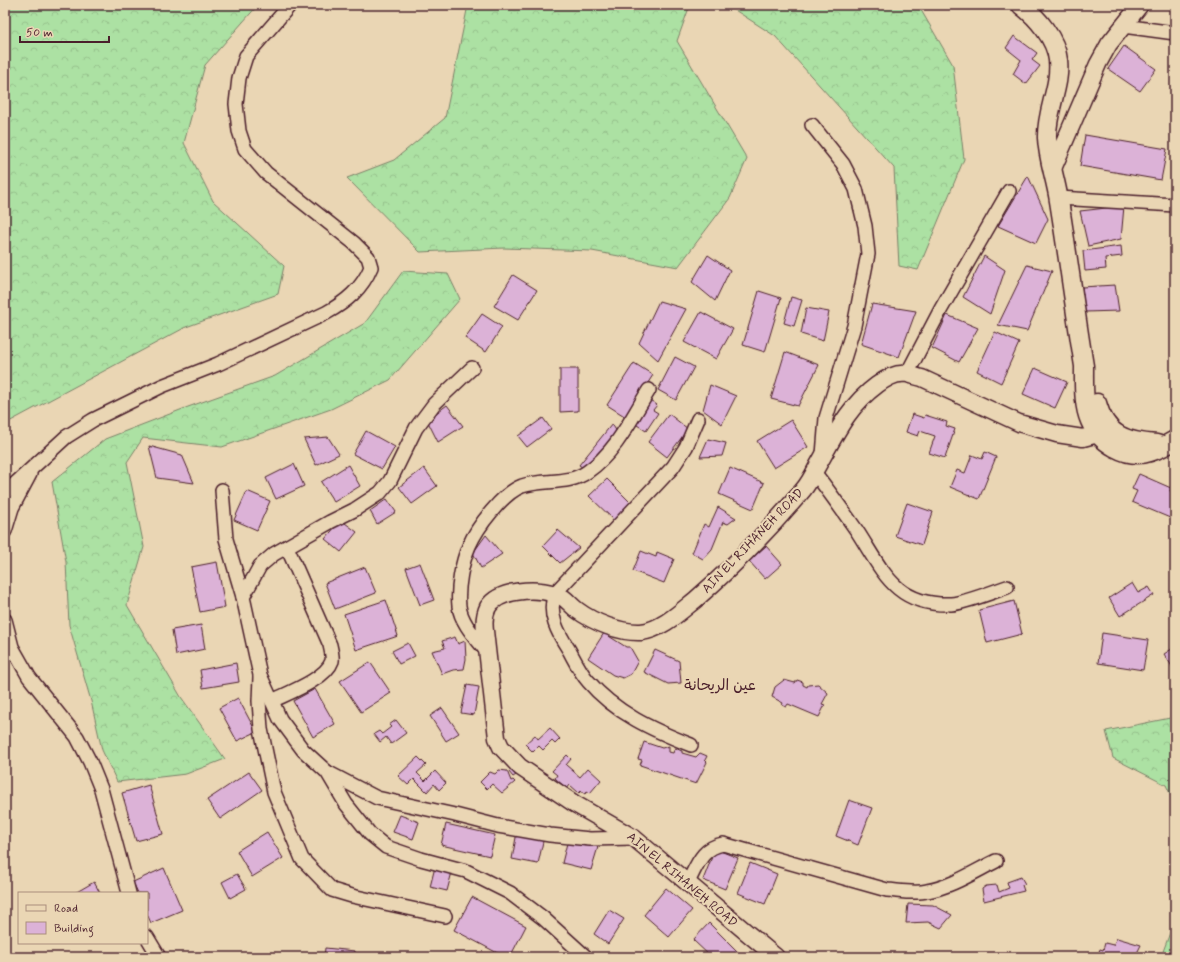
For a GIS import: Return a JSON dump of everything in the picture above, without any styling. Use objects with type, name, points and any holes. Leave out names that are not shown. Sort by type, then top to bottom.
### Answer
[{"type":"main road","points":[[1022,5],[1045,30],[1054,45],[1058,59],[1057,76],[1048,122],[1047,139],[1052,171],[1059,198],[1084,366],[1084,390],[1099,424],[1115,448],[1130,453],[1149,453],[1172,442]]},
{"type":"street","points":[[5,493],[66,437],[94,420],[162,386],[218,364],[326,313],[343,303],[366,278],[371,268],[368,257],[354,243],[266,173],[245,149],[239,131],[236,104],[239,78],[246,56],[290,5]]},
{"type":"street","points":[[1052,171],[1098,64],[1140,5]]},
{"type":"street","points":[[1124,26],[1175,33]]},
{"type":"street","points":[[812,125],[843,164],[856,188],[865,226],[868,254],[854,326],[826,418],[818,465],[879,568],[893,585],[911,597],[932,603],[953,604],[1007,588]]},
{"type":"street","points":[[907,374],[941,309],[1009,191]]},
{"type":"street","points":[[1059,198],[1175,205]]},
{"type":"street","points":[[243,597],[260,566],[274,554],[354,510],[380,493],[390,481],[416,428],[434,404],[472,368]]},
{"type":"street","name":"AIN EL RIHANEH ROAD","points":[[776,957],[634,838],[575,804],[520,767],[501,747],[497,738],[484,618],[488,608],[494,599],[525,591],[559,596],[576,610],[598,623],[630,631],[642,632],[658,626],[678,614],[735,562],[804,489],[844,418],[855,405],[885,379],[895,375],[907,374],[922,378],[1019,423],[1069,437],[1078,427],[1099,424]]},
{"type":"street","points":[[488,652],[467,627],[459,607],[460,586],[469,546],[491,511],[510,492],[523,486],[571,479],[587,472],[617,443],[649,390]]},
{"type":"street","points":[[691,745],[654,730],[629,717],[589,682],[578,668],[555,626],[559,596],[673,467],[686,447],[698,419]]},
{"type":"street","points":[[5,531],[12,508],[33,467]]},
{"type":"street","points":[[222,490],[226,539],[243,597],[260,675],[280,719],[303,750],[327,772],[377,798],[455,814],[498,826],[550,835],[590,839],[634,838]]},
{"type":"street","points":[[272,701],[325,672],[332,660],[330,645],[287,547]]},
{"type":"street","points":[[5,620],[12,647],[29,677],[77,738],[90,762],[101,789],[129,892]]},
{"type":"street","points":[[260,675],[260,729],[274,792],[302,859],[332,890],[445,916]]},
{"type":"street","points":[[327,772],[350,810],[370,834],[386,847],[421,859],[466,871],[510,893],[543,918],[586,957]]},
{"type":"street","points":[[688,884],[703,854],[712,846],[723,844],[887,890],[906,892],[926,892],[945,886],[996,861]]},
{"type":"street","points":[[148,939],[159,957]]},
{"type":"green space","points":[[5,5],[258,5],[205,65],[184,143],[213,201],[284,266],[278,294],[186,327],[5,424]]},
{"type":"green space","points":[[468,5],[690,5],[677,41],[747,159],[730,198],[678,267],[592,251],[504,248],[420,252],[347,178],[394,160],[445,118]]},
{"type":"green space","points":[[727,5],[918,5],[953,65],[964,159],[918,270],[899,266],[894,168],[775,36]]},
{"type":"green space","points":[[403,271],[448,274],[460,299],[390,380],[331,409],[222,447],[143,438],[127,462],[144,547],[127,605],[181,697],[225,759],[186,774],[117,782],[102,750],[91,701],[69,625],[66,562],[52,482],[105,439],[275,376],[365,323]]},
{"type":"green space","points":[[1175,717],[1175,804],[1166,785],[1113,758],[1106,731]]},
{"type":"green space","points":[[1175,919],[1175,957],[1161,957]]},
{"type":"building","points":[[1014,36],[1037,53],[1032,60],[1040,66],[1026,84],[1013,74],[1021,60],[1006,48]]},
{"type":"building","points":[[1124,46],[1156,69],[1140,91],[1108,69]]},
{"type":"building","points":[[1085,135],[1167,149],[1161,180],[1080,166]]},
{"type":"building","points":[[1028,176],[1048,219],[1036,243],[998,226]]},
{"type":"building","points":[[1124,206],[1121,239],[1088,246],[1080,211]]},
{"type":"building","points":[[1121,246],[1122,256],[1105,258],[1106,269],[1085,271],[1083,251]]},
{"type":"building","points":[[708,255],[730,270],[715,301],[692,282]]},
{"type":"building","points":[[984,256],[1005,270],[990,314],[963,297]]},
{"type":"building","points":[[1027,265],[1052,271],[1027,331],[998,325]]},
{"type":"building","points":[[513,275],[537,290],[518,320],[494,306]]},
{"type":"building","points":[[1115,285],[1119,311],[1085,312],[1082,287]]},
{"type":"building","points":[[759,291],[781,298],[765,352],[743,345]]},
{"type":"building","points":[[791,297],[802,300],[794,326],[784,323]]},
{"type":"building","points":[[659,301],[686,309],[658,360],[639,343]]},
{"type":"building","points":[[872,304],[916,311],[899,357],[861,344]]},
{"type":"building","points":[[806,308],[829,312],[823,341],[801,334]]},
{"type":"building","points":[[701,312],[733,329],[716,359],[684,342]]},
{"type":"building","points":[[482,314],[502,327],[486,352],[465,338]]},
{"type":"building","points":[[947,315],[978,328],[959,362],[932,348]]},
{"type":"building","points":[[995,332],[1019,343],[1001,383],[977,371]]},
{"type":"building","points":[[785,352],[819,365],[798,406],[771,399]]},
{"type":"building","points":[[675,357],[694,367],[676,400],[658,390]]},
{"type":"building","points":[[634,363],[653,375],[626,417],[607,405]]},
{"type":"building","points":[[1035,368],[1067,382],[1055,408],[1023,394]]},
{"type":"building","points":[[560,369],[578,369],[578,411],[560,412]]},
{"type":"building","points":[[710,385],[736,396],[722,424],[703,410]]},
{"type":"building","points":[[650,400],[657,405],[653,410],[658,413],[646,431],[634,423]]},
{"type":"building","points":[[447,405],[463,426],[438,442],[427,420]]},
{"type":"building","points":[[669,414],[688,429],[667,457],[648,442]]},
{"type":"building","points":[[912,414],[924,418],[925,415],[947,422],[946,426],[955,429],[945,458],[929,453],[935,436],[920,431],[918,436],[906,432]]},
{"type":"building","points":[[543,418],[551,429],[527,447],[518,436]]},
{"type":"building","points":[[791,420],[808,447],[774,468],[757,441]]},
{"type":"building","points":[[612,424],[617,432],[586,470],[579,465]]},
{"type":"building","points":[[366,431],[395,447],[382,469],[353,454]]},
{"type":"building","points":[[328,437],[339,454],[316,465],[304,439]]},
{"type":"building","points":[[708,439],[726,443],[722,456],[700,457]]},
{"type":"building","points":[[149,446],[182,455],[194,483],[157,478]]},
{"type":"building","points":[[985,452],[996,457],[979,499],[950,487],[957,470],[965,473],[972,455],[982,459]]},
{"type":"building","points":[[294,464],[304,486],[276,499],[266,478]]},
{"type":"building","points":[[348,465],[360,486],[334,502],[321,482]]},
{"type":"building","points":[[424,468],[437,486],[412,504],[399,487]]},
{"type":"building","points":[[730,468],[764,483],[753,509],[719,494]]},
{"type":"building","points":[[1139,474],[1171,488],[1170,491],[1175,493],[1175,507],[1170,518],[1132,502],[1137,491],[1132,489]]},
{"type":"building","points":[[607,479],[632,504],[615,521],[589,496]]},
{"type":"building","points":[[247,491],[270,501],[257,530],[234,520]]},
{"type":"building","points":[[387,499],[396,512],[377,524],[370,511]]},
{"type":"building","points":[[907,503],[933,512],[922,545],[895,536]]},
{"type":"building","points":[[718,507],[736,518],[728,524],[723,522],[712,549],[703,559],[692,553],[704,524],[709,527]]},
{"type":"building","points":[[341,520],[357,532],[341,552],[325,539]]},
{"type":"building","points":[[558,530],[579,548],[560,563],[543,546]]},
{"type":"building","points":[[486,535],[502,554],[481,568],[473,553]]},
{"type":"building","points":[[766,546],[782,564],[765,579],[749,561]]},
{"type":"building","points":[[641,551],[656,557],[657,552],[674,559],[664,583],[633,571]]},
{"type":"building","points":[[217,562],[225,607],[200,612],[191,567]]},
{"type":"building","points":[[420,563],[434,600],[420,605],[406,568]]},
{"type":"building","points":[[365,567],[376,593],[335,609],[325,583]]},
{"type":"building","points":[[1132,583],[1138,593],[1149,587],[1154,595],[1120,616],[1109,598]]},
{"type":"building","points":[[386,600],[398,636],[356,650],[344,614]]},
{"type":"building","points":[[1014,601],[1022,634],[987,643],[979,610]]},
{"type":"building","points":[[201,625],[205,649],[176,655],[172,630]]},
{"type":"building","points":[[604,633],[626,647],[630,647],[638,661],[631,674],[623,678],[613,675],[588,658]]},
{"type":"building","points":[[1102,633],[1148,640],[1143,670],[1098,663]]},
{"type":"building","points":[[455,637],[458,644],[465,641],[466,659],[464,669],[453,670],[442,674],[432,651],[445,648],[442,641]]},
{"type":"building","points":[[408,643],[415,656],[399,664],[392,651]]},
{"type":"building","points":[[1175,647],[1175,671],[1164,654]]},
{"type":"building","points":[[655,650],[679,661],[681,683],[668,684],[644,672]]},
{"type":"building","points":[[370,662],[391,693],[361,712],[340,681]]},
{"type":"building","points":[[236,663],[239,682],[203,688],[200,670]]},
{"type":"building","points":[[784,680],[795,683],[797,680],[803,682],[803,685],[807,687],[808,685],[818,684],[828,693],[822,704],[825,705],[819,717],[788,704],[786,707],[782,705],[783,703],[772,697],[775,687]]},
{"type":"building","points":[[467,685],[479,687],[474,715],[461,713]]},
{"type":"building","points":[[315,689],[335,724],[313,737],[293,701]]},
{"type":"building","points":[[238,698],[256,732],[237,741],[219,708]]},
{"type":"building","points":[[442,708],[459,733],[446,741],[430,716]]},
{"type":"building","points":[[396,720],[406,733],[391,744],[386,737],[380,742],[374,734],[379,731],[382,734],[391,727],[389,725]]},
{"type":"building","points":[[550,728],[560,739],[555,744],[552,741],[543,750],[539,746],[533,752],[525,744],[535,735],[538,739]]},
{"type":"building","points":[[644,742],[662,748],[669,746],[669,752],[673,753],[675,748],[682,751],[682,753],[696,757],[700,753],[707,756],[705,760],[707,762],[696,784],[640,765],[642,760],[638,759]]},
{"type":"building","points":[[567,755],[571,759],[566,765],[580,777],[588,768],[601,780],[590,793],[587,791],[585,794],[581,791],[579,793],[570,785],[567,789],[555,778],[557,775],[552,771]]},
{"type":"building","points":[[418,757],[426,765],[417,773],[425,781],[435,771],[446,783],[439,790],[434,784],[427,792],[414,779],[408,785],[398,776]]},
{"type":"building","points":[[515,767],[519,773],[513,777],[509,772]]},
{"type":"building","points":[[499,770],[507,771],[511,781],[513,780],[515,782],[502,793],[492,784],[487,789],[480,782],[490,772],[495,774]]},
{"type":"building","points":[[249,772],[262,790],[220,819],[207,800]]},
{"type":"building","points":[[149,785],[163,834],[136,841],[122,793]]},
{"type":"building","points":[[849,800],[872,808],[858,845],[836,836]]},
{"type":"building","points":[[400,815],[419,822],[413,839],[393,832]]},
{"type":"building","points":[[446,824],[495,835],[490,856],[441,845]]},
{"type":"building","points":[[267,832],[283,858],[252,877],[237,851]]},
{"type":"building","points":[[517,832],[544,837],[538,864],[512,859]]},
{"type":"building","points":[[568,839],[598,847],[591,870],[562,863]]},
{"type":"building","points":[[715,849],[738,858],[725,889],[703,880]]},
{"type":"building","points":[[750,863],[777,874],[765,904],[738,893]]},
{"type":"building","points":[[435,867],[452,872],[447,891],[430,887]]},
{"type":"building","points":[[164,868],[182,910],[151,923],[148,916],[148,892],[138,892],[133,882]]},
{"type":"building","points":[[237,874],[246,889],[230,898],[222,882]]},
{"type":"building","points":[[1021,877],[1025,884],[1022,885],[1024,891],[984,901],[982,889],[986,886],[997,885],[999,892],[1009,888],[1007,882]]},
{"type":"building","points":[[94,882],[99,892],[77,892]]},
{"type":"building","points":[[666,888],[692,910],[669,937],[644,915]]},
{"type":"building","points":[[472,897],[526,926],[510,957],[505,957],[454,930]]},
{"type":"building","points":[[908,904],[933,905],[952,915],[941,928],[928,922],[906,923]]},
{"type":"building","points":[[609,910],[624,919],[608,944],[594,934]]},
{"type":"building","points":[[709,923],[740,954],[736,957],[711,957],[693,940]]},
{"type":"building","points":[[1117,938],[1141,945],[1135,957],[1114,955],[1113,957],[1097,957],[1100,949],[1103,950],[1105,943],[1113,945]]},
{"type":"building","points":[[325,948],[355,951],[355,957],[324,957]]},
{"type":"district","name":"عين الريحانة","points":[[720,686]]}]
